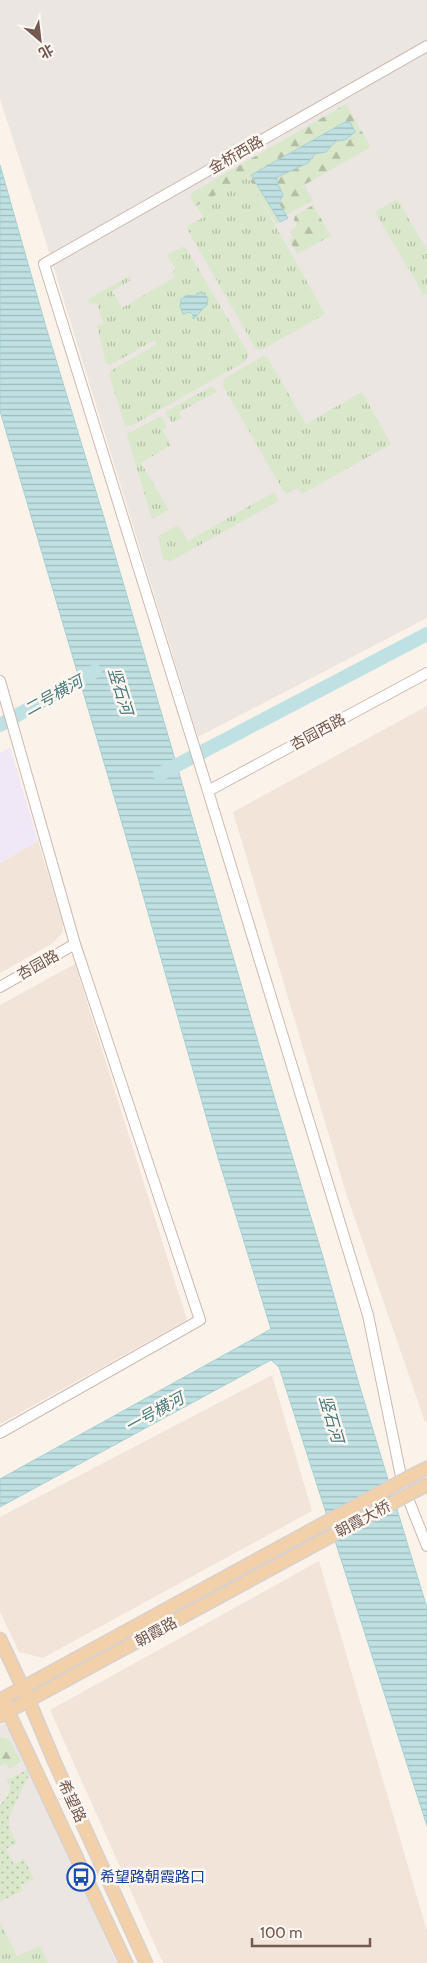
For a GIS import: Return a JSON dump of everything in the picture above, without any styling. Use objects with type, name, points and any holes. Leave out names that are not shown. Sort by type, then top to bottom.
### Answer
[{"type":"main road","name":"朝霞大桥","points":[[306,1533],[427,1468]]},
{"type":"main road","name":"朝霞大桥","points":[[311,1547],[427,1485]]},
{"type":"main road","name":"朝霞路","points":[[0,1698],[306,1533]]},
{"type":"main road","name":"朝霞路","points":[[4,1714],[311,1547]]},
{"type":"main road","name":"希望路","points":[[0,1638],[145,1959]]},
{"type":"main road","name":"希望路","points":[[0,1698],[4,1714],[126,1963]]},
{"type":"street","name":"金桥西路","points":[[208,791],[44,264],[427,46]]},
{"type":"street","name":"杏园西路","points":[[208,791],[427,674]]},
{"type":"street","points":[[0,681],[76,944],[200,1320],[0,1433]]},
{"type":"street","points":[[208,791],[368,1315],[403,1486],[427,1546]]},
{"type":"street","name":"杏园路","points":[[0,987],[76,944]]},
{"type":"street","points":[[126,1963],[145,1959]]},
{"type":"shaded area","points":[[0,0],[427,0],[427,618],[198,737],[0,99]]},
{"type":"shaded area","points":[[427,706],[427,1421],[425,1422],[346,1193],[233,812]]},
{"type":"shaded area","points":[[10,747],[38,841],[0,863],[0,753]]},
{"type":"shaded area","points":[[38,841],[63,924],[63,932],[53,943],[0,973],[0,863]]},
{"type":"shaded area","points":[[75,964],[187,1320],[0,1424],[0,1005]]},
{"type":"shaded area","points":[[272,1375],[312,1511],[43,1658],[19,1652],[0,1612],[0,1517]]},
{"type":"shaded area","points":[[319,1561],[427,1931],[427,1963],[163,1963],[50,1710]]},
{"type":"shaded area","points":[[7,1722],[117,1963],[0,1963],[0,1725]]},
{"type":"green space","points":[[346,104],[369,144],[369,148],[304,185],[313,200],[286,215],[279,203],[277,177],[308,163],[315,154],[326,152],[336,142],[251,175],[280,222],[276,224],[248,177],[196,206],[190,197],[193,192]],"holes":[[[352,135],[345,140],[337,141]]]},
{"type":"green space","points":[[248,177],[325,314],[262,350],[256,349],[186,227],[204,217],[196,206]]},
{"type":"green space","points":[[397,199],[427,250],[427,294],[424,295],[375,212]]},
{"type":"green space","points":[[313,205],[331,236],[297,254],[289,240],[292,239],[290,231],[297,226],[294,220],[295,216]]},
{"type":"green space","points":[[182,247],[186,248],[248,353],[246,361],[131,426],[125,426],[109,375],[112,370],[157,344],[155,340],[110,365],[106,364],[97,326],[103,323],[97,303],[90,304],[88,301],[90,298],[129,276],[131,280],[112,291],[122,308],[175,277],[172,272],[176,269],[167,255]]},
{"type":"green space","points":[[263,356],[267,357],[306,424],[362,392],[391,444],[302,494],[298,488],[288,493],[284,492],[223,386],[224,379]]},
{"type":"green space","points":[[212,386],[217,392],[179,412],[182,418],[172,423],[165,412]]},
{"type":"green space","points":[[161,416],[167,427],[162,430],[171,445],[141,463],[169,510],[152,519],[127,436],[129,433]]},
{"type":"green space","points":[[274,492],[279,501],[171,561],[163,560],[158,536],[178,525],[188,541]]},
{"type":"green space","points":[[0,1737],[9,1739],[21,1762],[9,1769],[6,1763],[0,1766]]},
{"type":"green space","points":[[27,1770],[29,1775],[9,1817],[9,1828],[17,1843],[6,1849],[14,1864],[24,1859],[34,1879],[21,1885],[23,1890],[0,1902],[0,1805],[8,1796],[10,1787],[6,1780]]},
{"type":"green space","points":[[0,1922],[17,1956],[40,1946],[48,1963],[0,1963]]},
{"type":"water","points":[[347,121],[350,122],[355,132],[345,140],[336,141],[326,152],[315,154],[308,163],[277,177],[277,182],[283,195],[279,203],[288,218],[280,222],[251,175]]},
{"type":"water","points":[[0,165],[46,327],[427,1608],[427,1826],[279,1367],[271,1360],[0,1507],[0,1479],[271,1329],[216,1151],[137,874],[0,411]]},
{"type":"water","points":[[203,293],[208,298],[207,305],[193,319],[193,315],[190,312],[183,314],[180,306],[181,299],[187,295],[194,296]]},
{"type":"waterway","points":[[160,774],[427,634]]},
{"type":"waterway","name":"二号横河","points":[[0,725],[95,671]]},
{"type":"place","name":"希望路朝霞路口","points":[[81,1877]]},
{"type":"water label","name":"竖石河","points":[[121,691]]},
{"type":"water label","name":"一号横河","points":[[154,1412]]},
{"type":"water label","name":"竖石河","points":[[332,1419]]}]
